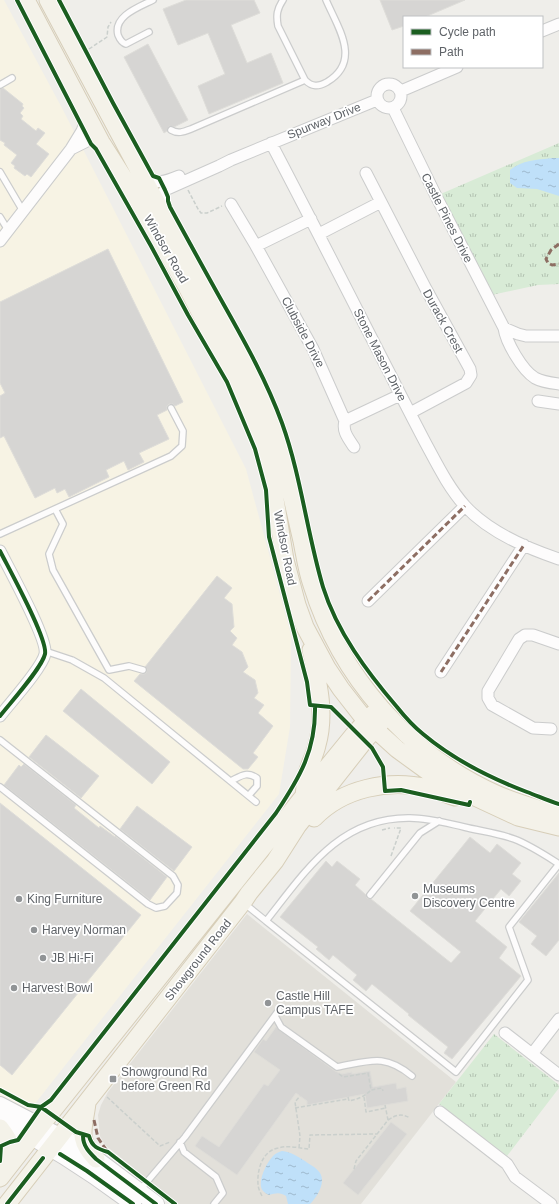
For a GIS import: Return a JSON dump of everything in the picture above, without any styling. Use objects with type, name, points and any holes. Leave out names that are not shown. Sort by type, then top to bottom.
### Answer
[{"type":"main road","name":"Windsor Road","points":[[26,0],[101,142],[139,202],[187,287],[234,375],[252,413],[272,481],[285,560],[291,585],[305,627],[327,668],[341,689],[370,725],[410,760],[447,784],[518,817],[559,827]]},
{"type":"main road","name":"Windsor Road","points":[[48,0],[143,178],[251,374],[265,404],[277,439],[308,571],[321,610],[339,649],[359,681],[384,711],[434,756],[476,784],[507,799],[559,815]]},
{"type":"main road","points":[[304,796],[306,775],[318,745],[321,706],[319,689],[305,627]]},
{"type":"main road","name":"Showground Road","points":[[4,1172],[304,796],[384,711]]},
{"type":"main road","name":"Showground Road","points":[[7,1204],[275,861],[298,825],[370,725]]},
{"type":"main road","points":[[275,861],[309,823],[331,802],[353,792],[368,788],[384,786],[409,786],[429,788],[518,817]]},
{"type":"main road","points":[[87,1103],[83,1134],[83,1142],[87,1150],[136,1198]]},
{"type":"main road","points":[[0,1105],[36,1132],[55,1143],[96,1159]]},
{"type":"main road","points":[[0,1120],[36,1132]]},
{"type":"main road","points":[[0,1128],[10,1142],[11,1146],[4,1172]]},
{"type":"main road","points":[[55,1143],[88,1171],[136,1198],[156,1204]]},
{"type":"street","points":[[543,31],[559,24]]},
{"type":"street","points":[[400,91],[455,68]]},
{"type":"street","points":[[391,84],[400,91],[401,99],[393,108],[380,105],[378,100],[378,91],[383,85],[391,84]]},
{"type":"street","name":"Spurway Drive","points":[[271,143],[378,100]]},
{"type":"street","name":"Castle Pines Drive","points":[[393,108],[520,362],[529,374],[540,380],[559,384]]},
{"type":"street","points":[[0,241],[71,149],[82,131],[88,116]]},
{"type":"street","points":[[71,149],[82,142],[89,140],[101,142]]},
{"type":"street","points":[[159,206],[162,194],[165,190],[271,143]]},
{"type":"street","name":"Stone Mason Drive","points":[[271,143],[439,470],[451,488],[481,521],[507,537],[559,559]]},
{"type":"street","points":[[143,178],[161,182],[214,162],[231,160]]},
{"type":"street","name":"Durack Crest","points":[[366,173],[426,289],[470,369],[471,375],[466,383],[410,413]]},
{"type":"street","points":[[319,234],[381,202]]},
{"type":"street","name":"Clubside Drive","points":[[231,204],[313,349],[345,421],[343,426],[354,447]]},
{"type":"street","points":[[256,246],[311,219]]},
{"type":"street","points":[[504,328],[526,336],[559,336]]},
{"type":"street","points":[[345,421],[400,395]]},
{"type":"street","points":[[538,401],[559,404]]},
{"type":"street","points":[[368,601],[466,506]]},
{"type":"street","points":[[441,672],[524,545]]},
{"type":"street","points":[[0,551],[40,632],[44,641],[45,651],[43,661],[0,716]]},
{"type":"street","points":[[551,729],[533,728],[492,704],[488,698],[488,691],[520,639],[525,635],[532,635],[559,644]]},
{"type":"street","points":[[532,1054],[559,1019]]},
{"type":"street","points":[[505,1032],[559,1075]]},
{"type":"street","points":[[440,1112],[507,1164],[515,1177],[551,1204]]},
{"type":"lane","points":[[149,32],[126,44],[119,39],[117,28],[118,23],[123,18],[153,0]]},
{"type":"lane","points":[[283,0],[278,8],[276,17],[278,26],[304,80],[309,85],[314,87],[334,78],[345,64],[345,48],[326,0]]},
{"type":"lane","points":[[0,85],[12,78]]},
{"type":"lane","points":[[171,130],[181,133],[191,130],[304,80]]},
{"type":"lane","points":[[0,172],[23,211]]},
{"type":"lane","points":[[0,217],[8,230]]},
{"type":"lane","points":[[0,534],[171,456],[182,446],[183,431],[172,408]]},
{"type":"lane","points":[[55,509],[63,524],[49,554],[53,570],[109,670],[129,666],[143,670]]},
{"type":"lane","points":[[45,651],[72,660],[104,678],[256,802]]},
{"type":"lane","points":[[0,740],[173,876],[178,885],[178,893],[165,906],[156,908],[148,904],[0,787]]},
{"type":"lane","points":[[231,781],[244,775],[251,774],[257,778],[257,786],[249,796]]},
{"type":"lane","points":[[243,902],[266,921],[456,1072],[528,980],[509,927],[559,864],[533,847],[514,839],[439,821],[396,818],[365,826],[344,837],[325,850],[266,921]]},
{"type":"lane","points":[[370,895],[420,834],[439,821]]},
{"type":"lane","points":[[136,1198],[279,1010]]},
{"type":"lane","points":[[275,1016],[282,1027],[337,1068],[373,1060],[383,1060],[402,1068],[412,1076]]},
{"type":"lane","points":[[180,1142],[184,1152],[216,1177],[223,1193],[214,1204]]},
{"type":"path","points":[[82,45],[86,52]]},
{"type":"path","points":[[184,182],[201,213],[207,213],[229,203],[231,204]]},
{"type":"path","points":[[380,830],[401,828],[391,856]]},
{"type":"path","points":[[329,1062],[327,1065],[344,1077],[368,1073],[371,1090]]},
{"type":"path","points":[[296,1108],[348,1098],[349,1101],[364,1097],[371,1090],[382,1088],[383,1091]]},
{"type":"path","points":[[106,1096],[160,1146],[177,1140],[180,1142]]},
{"type":"path","points":[[299,1148],[300,1136],[295,1102],[300,1096]]},
{"type":"path","points":[[364,1097],[366,1112],[386,1108]]},
{"type":"path","points":[[385,1105],[388,1120]]},
{"type":"path","points":[[354,1169],[356,1161],[388,1120],[395,1115],[404,1115],[410,1118]]},
{"type":"path","points":[[262,1196],[258,1185],[259,1169],[262,1160],[268,1153],[276,1148],[287,1147],[309,1149],[310,1135],[377,1134]]},
{"type":"shaded area","points":[[0,0],[4,0],[63,110],[246,469],[291,635],[290,727],[279,794],[0,1148]]},
{"type":"shaded area","name":"Castle Hill Campus TAFE","points":[[247,914],[456,1082],[361,1204],[178,1204],[105,1145],[100,1136],[98,1115],[101,1105],[108,1092]]},
{"type":"green space","points":[[559,143],[559,284],[538,285],[487,296],[436,196]]},
{"type":"green space","points":[[494,1034],[559,1085],[559,1088],[507,1156],[439,1104]]},
{"type":"water","points":[[559,158],[559,196],[537,189],[517,188],[510,183],[510,170],[520,164]]},
{"type":"water","points":[[282,1151],[299,1157],[320,1173],[322,1181],[320,1190],[310,1204],[288,1204],[286,1196],[278,1193],[269,1195],[263,1191],[261,1183],[265,1168],[276,1153]]},
{"type":"building","points":[[186,0],[254,0],[260,13],[231,25],[247,63],[271,53],[283,83],[209,114],[198,86],[225,74],[208,33],[178,45],[163,9]]},
{"type":"building","points":[[380,0],[465,0],[427,16],[403,16],[403,26],[392,30]]},
{"type":"building","points":[[148,44],[188,120],[174,127],[169,126],[167,131],[164,133],[124,57]]},
{"type":"building","points":[[3,88],[23,104],[22,106],[24,108],[20,113],[23,116],[21,119],[36,131],[38,128],[45,133],[36,144],[49,154],[31,177],[27,174],[25,176],[14,168],[15,166],[11,163],[17,155],[0,140],[0,89]]},
{"type":"building","points":[[108,249],[183,402],[175,406],[173,404],[169,404],[167,406],[167,410],[157,415],[169,439],[139,453],[144,462],[128,470],[124,461],[106,470],[109,477],[69,497],[65,489],[57,493],[55,488],[35,498],[4,436],[0,438],[0,396],[5,393],[0,383],[0,302]]},
{"type":"building","points":[[217,576],[232,588],[224,598],[232,604],[234,627],[230,631],[237,638],[232,645],[242,652],[248,667],[243,672],[255,680],[258,693],[254,698],[264,705],[258,713],[273,726],[253,753],[258,757],[248,769],[243,769],[134,681],[140,674],[146,673],[147,669],[145,667]]},
{"type":"building","points":[[81,689],[170,762],[152,784],[63,711]]},
{"type":"building","points":[[46,735],[99,776],[81,798],[29,757]]},
{"type":"building","points":[[24,764],[76,805],[74,808],[99,828],[100,826],[115,836],[167,877],[150,900],[4,785],[19,765],[21,767]]},
{"type":"building","points":[[0,803],[141,915],[12,1075],[0,1065]]},
{"type":"building","points":[[137,806],[192,847],[174,871],[120,829]]},
{"type":"building","points":[[470,837],[490,853],[497,844],[521,863],[512,874],[521,881],[509,896],[501,889],[475,921],[507,947],[499,958],[521,976],[452,1059],[444,1053],[448,1047],[408,1015],[409,1014],[372,984],[366,991],[353,980],[357,975],[333,955],[329,960],[316,949],[318,947],[280,917],[326,861],[332,867],[337,861],[360,879],[355,885],[366,895],[367,898],[371,899],[451,963],[461,952],[410,911]]},
{"type":"building","points":[[559,873],[559,940],[546,956],[531,944],[537,936],[519,922]]},
{"type":"building","points":[[276,1027],[335,1071],[342,1074],[352,1072],[352,1074],[370,1071],[373,1087],[396,1083],[397,1089],[406,1087],[408,1101],[367,1108],[365,1094],[307,1105],[307,1101],[296,1093],[237,1175],[195,1146],[202,1136],[219,1147],[264,1084],[268,1086],[280,1070],[254,1052],[263,1039],[266,1041]]},
{"type":"building","points":[[391,1122],[407,1134],[358,1195],[343,1183]]},
{"type":"marked path","points":[[559,244],[551,250],[546,259],[548,263],[552,265],[559,264]]},
{"type":"marked path","points":[[368,601],[465,506]]},
{"type":"marked path","points":[[441,672],[524,545]]},
{"type":"marked path","points":[[94,1120],[98,1138],[107,1151]]},
{"type":"cycle path","points":[[17,0],[91,144],[96,149],[227,382],[255,449],[266,490],[269,537],[307,682],[310,705],[331,707],[372,748],[383,767],[385,791],[401,790],[469,805],[470,802]]},
{"type":"cycle path","points":[[59,0],[153,176],[159,178],[168,197],[170,207],[248,349],[270,393],[289,443],[317,567],[323,587],[336,620],[354,651],[364,666],[403,714],[416,728],[447,752],[473,768],[513,787],[559,804]]},
{"type":"cycle path","points":[[0,551],[34,620],[44,646],[45,654],[38,668],[0,716]]},
{"type":"cycle path","points":[[0,1161],[1,1146],[18,1140],[41,1107],[51,1100],[276,813],[299,775],[305,762],[313,736],[315,706]]},
{"type":"cycle path","points":[[0,1090],[28,1105],[41,1107],[76,1132],[89,1136],[92,1143],[96,1147],[108,1152],[175,1204]]},
{"type":"cycle path","points":[[83,1136],[85,1146],[96,1159],[156,1204]]},
{"type":"cycle path","points":[[60,1154],[87,1171],[133,1204]]},
{"type":"cycle path","points":[[7,1204],[43,1158]]},
{"type":"place","name":"Museums Discovery Centre","points":[[415,896]]},
{"type":"place","name":"King Furniture","points":[[19,899]]},
{"type":"place","name":"Harvey Norman","points":[[34,930]]},
{"type":"place","name":"JB Hi-Fi","points":[[43,958]]},
{"type":"place","name":"Harvest Bowl","points":[[14,988]]},
{"type":"place","name":"Castle Hill Campus TAFE","points":[[268,1003]]},
{"type":"place","name":"Showground Rd before Green Rd","points":[[113,1079]]}]
